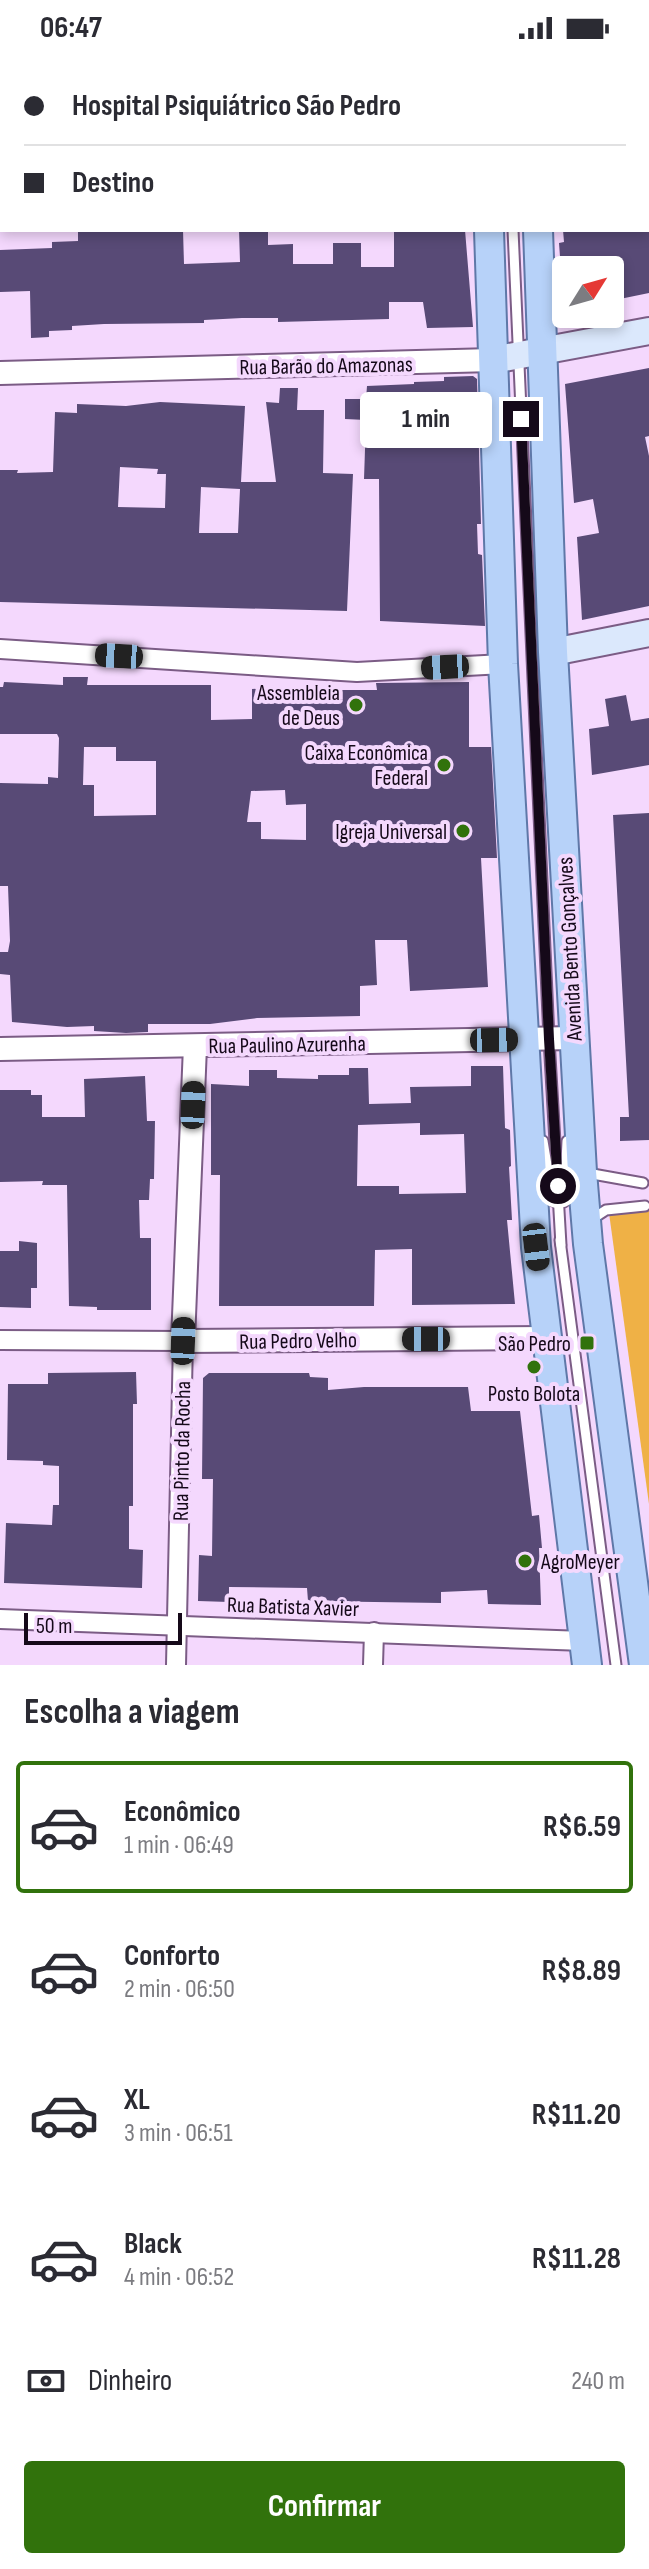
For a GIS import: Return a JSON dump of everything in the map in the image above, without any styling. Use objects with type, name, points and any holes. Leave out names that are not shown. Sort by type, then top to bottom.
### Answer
[{"type":"main road","name":"Avenida Bento Gonçalves","points":[[489,232],[518,357],[553,652],[549,1039],[536,1247],[586,1653]]},
{"type":"main road","name":"Avenida Bento Gonçalves","points":[[538,232],[518,357],[503,664],[549,1039],[582,1172],[644,1665]]},
{"type":"main road","name":"Rua Barão do Amazonas","points":[[518,357],[649,331]]},
{"type":"main road","points":[[553,652],[649,633]]},
{"type":"street","name":"Rua Barão do Amazonas","points":[[0,373],[518,357]]},
{"type":"street","points":[[0,649],[357,672],[503,664]]},
{"type":"street","name":"Rua Paulino Azurenha","points":[[0,1049],[549,1039]]},
{"type":"street","name":"Rua Pinto da Rocha","points":[[176,1665],[183,1341],[195,1046]]},
{"type":"street","name":"Rua Pedro Velho","points":[[0,1340],[547,1338]]},
{"type":"street","name":"Rua Batista Xavier","points":[[0,1619],[374,1632],[586,1653]]},
{"type":"street","points":[[373,1665],[374,1632]]},
{"type":"lane","points":[[499,232],[518,357]]},
{"type":"lane","points":[[513,232],[561,1245],[616,1665]]},
{"type":"lane","points":[[518,357],[528,232]]},
{"type":"lane","points":[[549,1039],[569,1118]]},
{"type":"lane","points":[[549,1039],[561,1245]]},
{"type":"lane","points":[[561,1245],[568,1134]]},
{"type":"lane","points":[[582,1172],[643,1183]]},
{"type":"lane","points":[[587,1223],[606,1210],[645,1206]]},
{"type":"shaded area","points":[[649,1209],[649,1504],[609,1213]]},
{"type":"building","points":[[78,232],[183,232],[184,264],[240,262],[239,232],[268,232],[268,245],[293,244],[293,264],[333,264],[333,243],[361,243],[361,267],[394,267],[394,232],[465,232],[473,327],[427,328],[423,302],[389,302],[389,319],[278,322],[278,318],[242,318],[204,320],[204,323],[104,324],[72,326],[72,330],[49,331],[49,337],[31,338],[30,291],[0,292],[0,250],[52,248],[52,242],[78,241]]},
{"type":"building","points":[[563,232],[649,232],[649,293],[624,298],[624,256],[560,256],[559,243],[564,242]]},
{"type":"building","points":[[649,368],[649,436],[645,437],[649,456],[649,606],[582,620],[577,537],[599,533],[593,499],[574,503],[565,384]]},
{"type":"building","points":[[473,376],[477,379],[481,524],[477,524],[478,554],[482,555],[485,626],[380,621],[379,479],[364,479],[366,420],[345,419],[345,399],[366,399],[367,386],[414,384],[444,381],[444,377]]},
{"type":"building","points":[[280,388],[298,388],[297,410],[324,410],[323,473],[353,474],[347,611],[0,602],[0,470],[53,472],[55,412],[77,413],[77,404],[126,406],[160,402],[245,406],[241,482],[276,482],[266,402],[279,403]],"holes":[[[120,467],[158,469],[157,474],[166,474],[165,508],[118,507]],[[201,487],[240,489],[238,533],[199,533]]]},
{"type":"building","points":[[63,677],[88,677],[87,685],[211,685],[211,720],[252,719],[252,689],[341,687],[341,690],[377,690],[376,683],[469,682],[469,747],[491,747],[497,858],[481,858],[488,987],[410,991],[407,940],[375,940],[377,985],[360,986],[360,1016],[148,1024],[148,1032],[126,1033],[94,1031],[94,1026],[12,1022],[10,975],[0,974],[0,952],[8,952],[10,941],[8,886],[0,886],[0,783],[48,784],[48,777],[58,778],[59,738],[57,734],[0,734],[0,687],[4,682],[63,685]],"holes":[[[84,747],[116,747],[116,761],[156,761],[156,815],[94,816],[94,785],[83,785]],[[285,790],[286,805],[306,804],[306,840],[261,839],[261,822],[247,822],[251,791]]]},
{"type":"building","points":[[626,695],[631,721],[649,718],[649,765],[592,775],[589,729],[609,726],[605,699]]},
{"type":"building","points":[[649,813],[649,1140],[620,1141],[620,1117],[629,1117],[613,815]]},
{"type":"building","points":[[471,1066],[503,1066],[505,1128],[510,1130],[512,1220],[507,1220],[515,1304],[412,1305],[412,1249],[375,1250],[374,1306],[219,1306],[220,1175],[211,1175],[211,1084],[249,1086],[249,1070],[277,1070],[277,1078],[318,1079],[318,1075],[349,1075],[349,1068],[368,1068],[369,1104],[411,1103],[410,1087],[471,1086]],"holes":[[[420,1123],[420,1135],[464,1134],[466,1193],[399,1194],[399,1186],[357,1186],[358,1125]]]},
{"type":"building","points":[[145,1076],[147,1121],[155,1121],[154,1179],[150,1179],[149,1200],[139,1200],[140,1238],[151,1238],[151,1310],[97,1310],[97,1307],[69,1306],[67,1185],[42,1185],[43,1181],[0,1182],[0,1090],[31,1090],[31,1095],[42,1095],[42,1117],[85,1117],[84,1079]]},
{"type":"building","points":[[19,1241],[37,1243],[37,1288],[31,1288],[31,1308],[0,1307],[0,1251],[19,1251]]},
{"type":"building","points":[[136,1372],[129,1549],[143,1550],[142,1588],[4,1583],[6,1523],[52,1525],[53,1505],[59,1505],[59,1466],[43,1465],[43,1461],[7,1460],[8,1384],[48,1384],[48,1373]]},
{"type":"building","points":[[209,1373],[309,1373],[310,1377],[328,1378],[328,1390],[468,1387],[471,1411],[520,1411],[532,1516],[539,1515],[541,1605],[488,1604],[487,1590],[441,1592],[441,1603],[308,1601],[307,1588],[229,1587],[229,1602],[198,1601],[199,1555],[212,1556],[213,1479],[202,1479],[203,1378]]},
{"type":"place","name":"Assembleia de Deus","points":[[356,705]]},
{"type":"place","name":"Caixa Econômica Federal","points":[[444,765]]},
{"type":"place","name":"Igreja Universal","points":[[463,831]]},
{"type":"place","name":"São Pedro","points":[[587,1343]]},
{"type":"place","name":"Posto Bolota","points":[[534,1367]]},
{"type":"place","name":"AgroMeyer","points":[[525,1561]]},
{"type":"route","points":[[521,419],[558,1186]]}]
